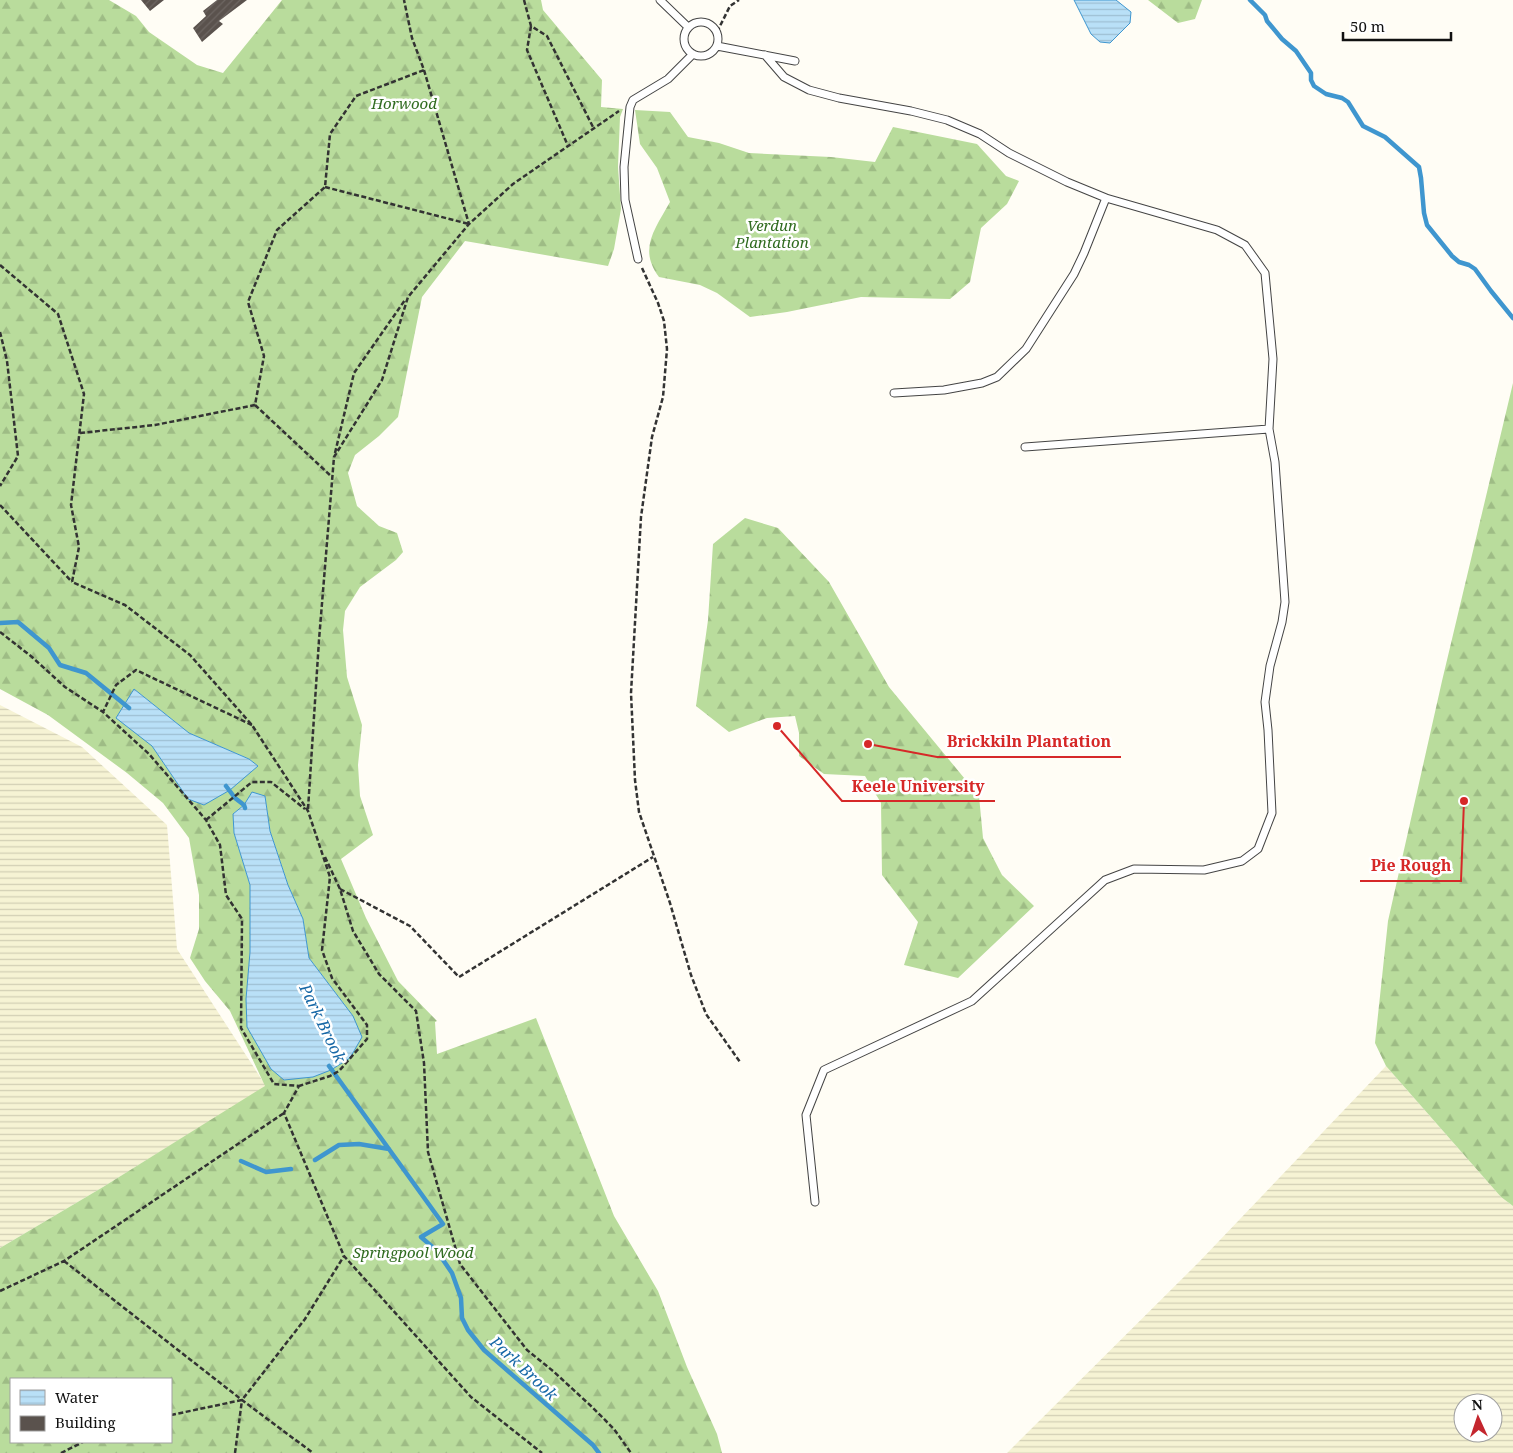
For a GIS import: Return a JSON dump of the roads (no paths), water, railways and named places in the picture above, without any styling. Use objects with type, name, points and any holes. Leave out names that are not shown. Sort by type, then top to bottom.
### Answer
[{"type":"lane","points":[[660,0],[688,27]]},
{"type":"lane","points":[[696,22],[708,23],[717,32],[717,46],[714,51],[705,56],[693,54],[685,46],[684,38],[688,27],[696,22]]},
{"type":"lane","points":[[717,46],[795,61]]},
{"type":"lane","points":[[638,259],[625,200],[624,167],[630,107],[633,100],[668,79],[693,54]]},
{"type":"lane","points":[[765,55],[784,77],[809,90],[947,120],[980,134],[1009,153],[1067,182],[1106,198],[1217,230],[1245,245],[1266,273],[1274,359],[1270,429],[1275,462],[1285,602],[1282,622],[1270,666],[1265,702],[1272,813],[1258,848],[1242,861],[1204,870],[1134,869],[1105,880],[972,1001],[824,1070],[806,1115],[815,1202]]},
{"type":"lane","points":[[894,393],[944,390],[982,383],[997,376],[1026,349],[1074,274],[1106,198]]},
{"type":"lane","points":[[1025,447],[1270,429]]},
{"type":"water","points":[[1074,0],[1116,0],[1131,12],[1130,23],[1110,43],[1100,42],[1091,34]]},
{"type":"water","points":[[134,689],[189,733],[249,759],[258,766],[230,790],[204,805],[188,799],[152,746],[116,718]]},
{"type":"water","points":[[252,792],[265,796],[270,831],[288,885],[303,919],[309,958],[353,1016],[362,1037],[350,1058],[331,1070],[313,1077],[284,1080],[271,1069],[247,1027],[246,999],[250,952],[250,885],[234,833],[233,814],[244,805]]},
{"type":"waterway","points":[[1250,0],[1265,15],[1267,21],[1282,39],[1296,51],[1311,73],[1311,80],[1314,86],[1326,94],[1342,98],[1348,102],[1363,126],[1385,137],[1419,167],[1427,225],[1452,256],[1459,262],[1475,269],[1513,318]]},
{"type":"waterway","name":"Park Brook","points":[[0,623],[18,622],[49,648],[60,665],[86,673],[129,708]]},
{"type":"waterway","name":"Park Brook","points":[[226,786],[245,808]]},
{"type":"waterway","name":"Park Brook","points":[[329,1066],[443,1224],[421,1237],[437,1251],[452,1273],[461,1298],[462,1318],[468,1330],[484,1350],[593,1445],[599,1453]]},
{"type":"waterway","points":[[315,1160],[339,1145],[359,1144],[389,1149]]},
{"type":"waterway","points":[[241,1161],[266,1172],[291,1169]]},
{"type":"place","name":"Keele University","points":[[777,726]]},
{"type":"place","name":"Brickkiln Plantation","points":[[868,744]]},
{"type":"place","name":"Pie Rough","points":[[1464,801]]},
{"type":"park label","name":"Horwood","points":[[404,103]]},
{"type":"park label","name":"Verdun Plantation","points":[[772,234]]},
{"type":"park label","name":"Springpool Wood","points":[[413,1252]]}]
